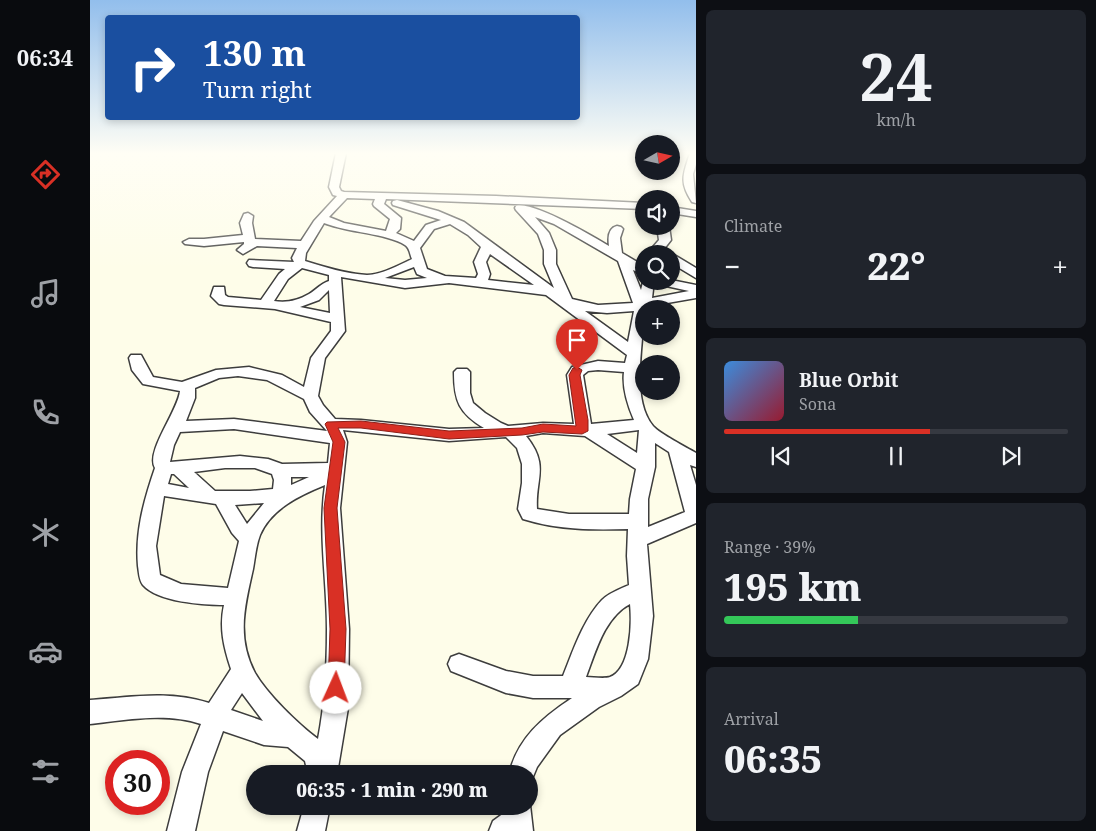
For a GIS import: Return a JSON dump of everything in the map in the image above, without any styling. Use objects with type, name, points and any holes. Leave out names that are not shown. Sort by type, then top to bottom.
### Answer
[{"type":"street","points":[[338,192],[344,195],[375,197],[635,206]]},
{"type":"street","points":[[362,192],[427,211],[469,230],[567,303],[633,361]]},
{"type":"street","points":[[265,304],[283,277],[298,264],[298,258],[304,245],[322,218],[344,195]]},
{"type":"street","points":[[375,197],[378,204],[396,218],[392,231]]},
{"type":"street","points":[[511,200],[543,233],[550,250],[550,264],[567,303]]},
{"type":"street","points":[[520,208],[558,222],[635,266]]},
{"type":"street","points":[[392,231],[427,211]]},
{"type":"street","points":[[247,244],[246,223],[248,216]]},
{"type":"street","points":[[322,218],[341,226],[392,231],[414,247],[424,273],[437,276],[442,280]]},
{"type":"street","points":[[414,247],[420,242],[430,227],[450,220]]},
{"type":"street","points":[[617,229],[614,238],[619,257],[638,300]]},
{"type":"street","points":[[189,242],[204,243],[226,238],[247,244],[264,242],[304,245]]},
{"type":"street","points":[[480,283],[484,274],[480,262],[488,246]]},
{"type":"street","points":[[534,279],[539,264],[550,259]]},
{"type":"street","points":[[253,263],[298,264],[322,270],[336,278],[367,279],[397,284],[442,280],[549,291]]},
{"type":"street","points":[[367,279],[396,272],[419,263]]},
{"type":"street","points":[[412,283],[411,274],[419,263]]},
{"type":"street","points":[[680,263],[696,274]]},
{"type":"street","points":[[284,308],[314,297],[336,278]]},
{"type":"street","points":[[324,765],[336,708],[338,629],[331,508],[339,442],[334,431],[316,408],[310,396],[318,358],[338,331],[336,278]]},
{"type":"street","points":[[517,288],[534,279]]},
{"type":"street","points":[[680,285],[696,289]]},
{"type":"street","points":[[219,290],[218,296],[224,301],[265,304],[337,319]]},
{"type":"street","points":[[664,300],[696,294]]},
{"type":"street","points":[[567,303],[589,309],[610,310],[635,305]]},
{"type":"street","points":[[524,765],[551,727],[591,699],[613,688],[630,676],[637,658],[642,616],[638,531],[639,499],[646,467],[646,427],[636,402],[631,379],[635,345]]},
{"type":"street","points":[[136,358],[140,370],[148,381],[184,387],[220,372],[255,372],[272,377],[310,396]]},
{"type":"street","points":[[633,361],[584,366],[577,370],[575,375],[585,431],[646,467]]},
{"type":"street","points":[[462,372],[462,391],[466,404],[476,413],[516,433],[526,448],[532,463],[527,503],[527,509],[530,514],[549,519],[592,523],[638,531],[696,515],[677,450]]},
{"type":"street","points":[[184,387],[188,390],[188,395],[161,454],[161,464],[171,467],[216,498],[249,539]]},
{"type":"street","points":[[471,434],[476,425],[476,413]]},
{"type":"street","points":[[174,427],[234,424],[334,431],[361,425],[438,434],[516,433],[543,428],[585,431],[646,427],[677,450],[696,461]]},
{"type":"street","points":[[171,467],[220,463],[253,463],[272,465],[280,470],[335,472]]},
{"type":"street","points":[[171,467],[157,488],[146,546],[150,579],[162,588],[187,596],[237,597]]},
{"type":"street","points":[[280,470],[283,480],[281,497]]},
{"type":"street","points":[[320,765],[314,752],[272,713],[246,679],[234,645],[232,618],[250,533],[281,497],[335,472]]},
{"type":"street","points":[[157,488],[184,495],[216,498],[281,497]]},
{"type":"street","points":[[570,688],[598,626],[610,607],[620,599],[640,590]]},
{"type":"street","points":[[459,664],[506,682],[533,687],[613,688]]},
{"type":"street","points":[[181,831],[192,778],[208,734],[243,671]]},
{"type":"street","points":[[90,712],[158,706],[192,709],[264,733],[294,734]]},
{"type":"street","points":[[311,831],[315,815]]},
{"type":"route","points":[[336,688],[338,629],[331,508],[339,442],[331,424],[427,431],[449,435],[543,428],[582,431],[583,420],[575,375],[577,370]]}]
